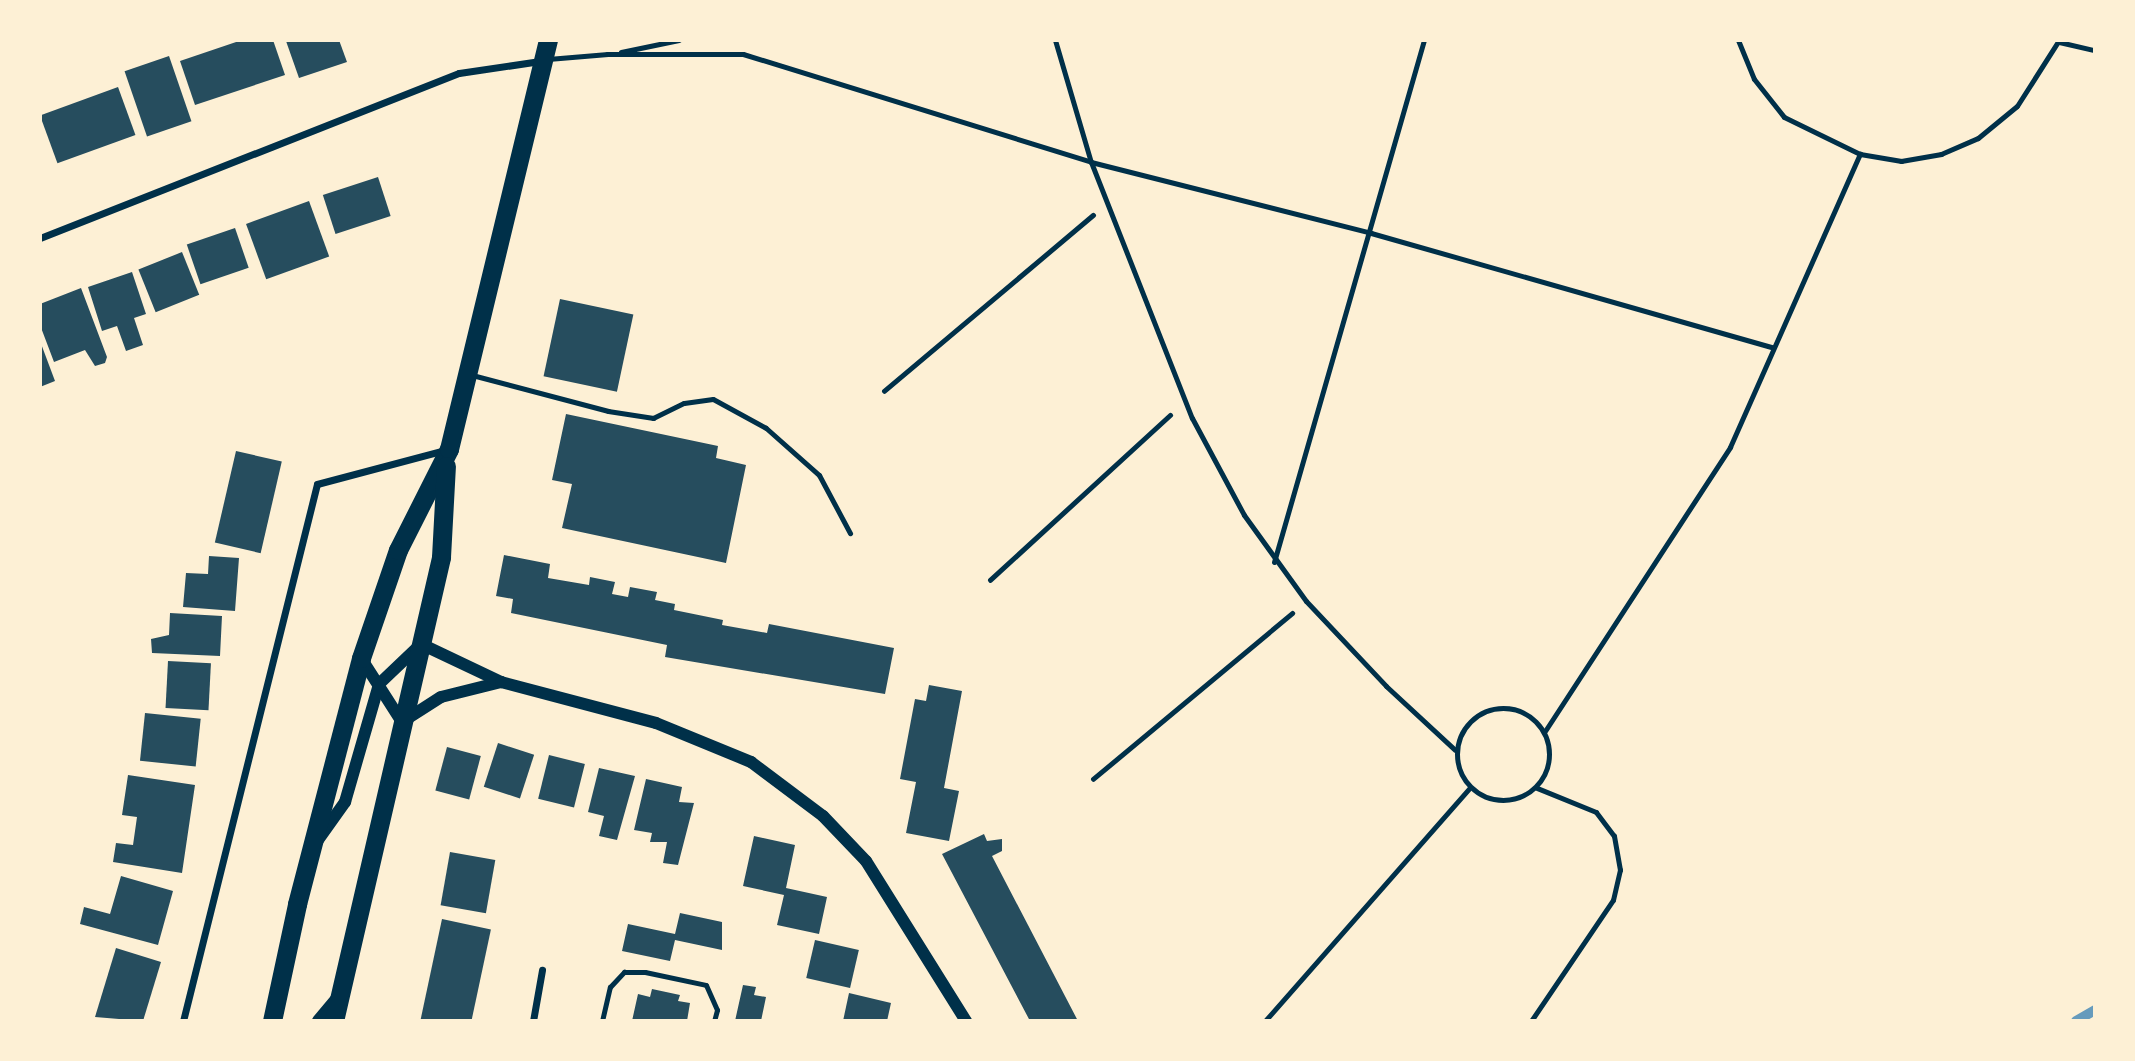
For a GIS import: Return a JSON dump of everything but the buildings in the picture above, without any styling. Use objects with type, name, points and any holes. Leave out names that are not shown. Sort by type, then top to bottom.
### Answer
[{"type":"highway","points":[[334,1021],[441,556],[448,454],[548,40]]},
{"type":"highway","points":[[272,1021],[311,849],[361,658],[398,550],[448,454]]},
{"type":"main road","points":[[319,1021],[339,997]]},
{"type":"street","points":[[40,238],[459,74],[544,60]]},
{"type":"street","points":[[183,1021],[317,484],[448,454]]},
{"type":"street","points":[[311,849],[345,803],[379,684],[421,644],[500,682],[709,742],[751,762],[823,816],[866,861],[966,1021]]},
{"type":"street","points":[[361,658],[402,722],[441,697],[500,682]]},
{"type":"street","points":[[533,1021],[542,970]]},
{"type":"lane","points":[[607,54],[679,40]]},
{"type":"lane","points":[[1055,40],[1090,162],[1186,401],[1244,514],[1274,562],[1306,601],[1385,686],[1455,750],[1469,789],[1484,798],[1513,801],[1537,788],[1549,767],[1545,731],[1527,712],[1483,710],[1466,722],[1455,750]]},
{"type":"lane","points":[[1274,562],[1371,233],[1423,40]]},
{"type":"lane","points":[[1738,40],[1754,79],[1784,117],[1860,154],[1901,161],[1941,154],[1978,138],[2017,106],[2059,41],[2095,50]]},
{"type":"lane","points":[[544,60],[607,54],[743,54],[1090,162],[1371,233],[1772,347]]},
{"type":"lane","points":[[1545,731],[1730,447],[1772,347],[1860,154]]},
{"type":"lane","points":[[469,374],[608,411],[653,418],[684,403],[713,399],[766,428],[819,475],[850,533]]},
{"type":"lane","points":[[1531,1021],[1613,900],[1620,870],[1614,836],[1596,812],[1537,788]]},
{"type":"lane","points":[[602,1021],[610,987],[624,972],[645,972],[706,985],[717,1010],[714,1021]]},
{"type":"path","points":[[884,391],[1107,203]]},
{"type":"path","points":[[990,580],[1186,401]]},
{"type":"path","points":[[1093,779],[1306,601]]},
{"type":"path","points":[[1265,1021],[1469,789]]},
{"type":"waterway","points":[[2076,1021],[2095,1010]]}]
